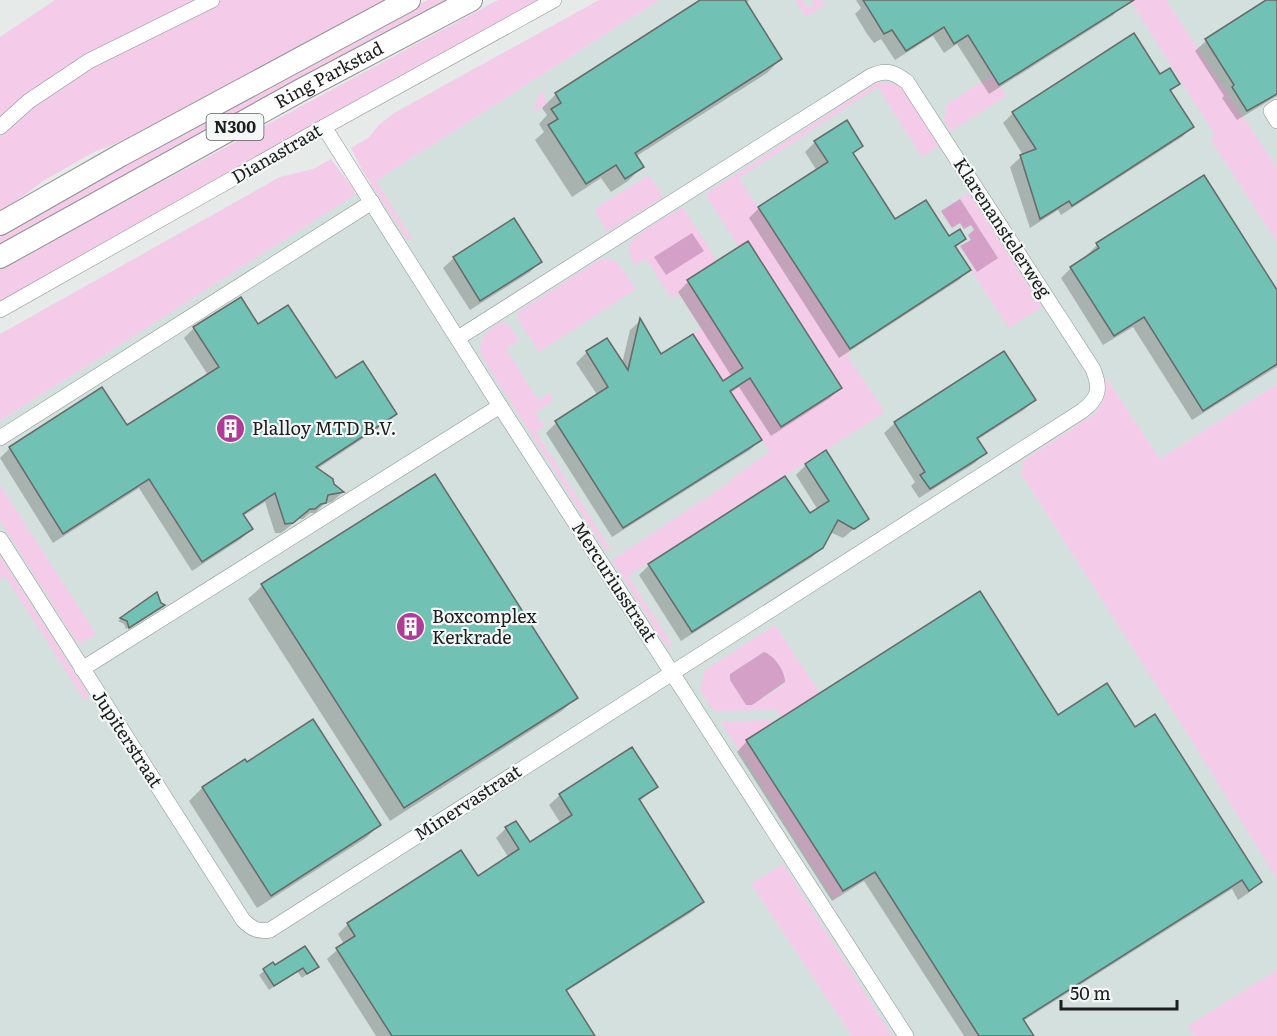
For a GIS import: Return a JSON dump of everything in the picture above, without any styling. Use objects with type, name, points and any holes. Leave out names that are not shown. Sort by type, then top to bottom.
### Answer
[{"type":"highway","name":"Ring Parkstad","points":[[0,224],[132,149],[409,0]]},
{"type":"highway","name":"Ring Parkstad","points":[[0,256],[301,90],[471,0]]},
{"type":"street","points":[[0,127],[29,100],[89,61],[212,0]]},
{"type":"street","name":"Dianastraat","points":[[0,310],[555,0]]},
{"type":"street","name":"Klarenanstelerweg","points":[[458,338],[871,76],[888,71],[908,82],[1093,369],[1098,381],[1098,390],[1095,399],[1082,411],[673,672]]},
{"type":"street","points":[[1277,106],[1270,111],[1277,121]]},
{"type":"street","name":"Mercuriusstraat","points":[[324,127],[500,406],[906,1036]]},
{"type":"street","points":[[0,438],[372,202]]},
{"type":"street","points":[[82,669],[500,406]]},
{"type":"street","name":"Jupiterstraat","points":[[0,540],[243,920],[251,929],[261,932]]},
{"type":"street","name":"Minervastraat","points":[[261,932],[270,930],[673,672]]},
{"type":"shaded area","points":[[55,0],[205,0],[0,122],[0,37]]},
{"type":"shaded area","points":[[220,0],[386,0],[145,132],[94,152],[43,181],[0,214],[0,132],[57,85],[201,12]]},
{"type":"shaded area","points":[[428,0],[454,0],[0,248],[0,233]]},
{"type":"shaded area","points":[[498,0],[538,0],[0,302],[0,269]]},
{"type":"shaded area","points":[[599,0],[659,0],[376,181],[413,240],[406,238],[362,170],[351,148],[368,138],[394,113]]},
{"type":"shaded area","points":[[659,0],[1277,0],[1277,384],[1160,459],[1106,378],[1104,398],[1096,413],[1024,460],[1026,468],[1020,472],[1277,872],[1277,1036],[0,1036],[0,421]]},
{"type":"shaded area","points":[[795,0],[802,0],[808,8],[814,5],[813,0],[821,0],[825,5],[806,17]]},
{"type":"shaded area","points":[[1130,0],[1166,0],[1277,168],[1277,242],[1210,139],[1215,135]]},
{"type":"shaded area","points":[[993,75],[1006,96],[951,131],[944,119],[947,104]]},
{"type":"shaded area","points":[[887,82],[903,90],[938,145],[937,147],[922,157],[879,89],[876,88],[739,178],[850,349],[848,357],[885,412],[628,576],[672,644],[670,648],[663,641],[612,560],[727,484],[770,452],[730,391],[750,378],[782,427],[842,388],[748,242],[739,247],[705,194],[875,84]]},
{"type":"shaded area","points":[[540,90],[548,103],[533,113]]},
{"type":"shaded area","points":[[331,159],[354,190],[355,194],[350,198],[0,421],[0,334],[280,177],[313,169]]},
{"type":"shaded area","points":[[649,175],[663,197],[607,232],[596,213],[596,208]]},
{"type":"shaded area","points":[[969,193],[1042,307],[1009,328],[971,270],[974,268],[977,272],[998,258],[960,199]]},
{"type":"shaded area","points":[[960,199],[998,258],[977,272],[960,246],[971,240],[968,235],[974,230],[971,225],[964,229],[960,223],[952,228],[941,211]]},
{"type":"shaded area","points":[[683,207],[717,261],[687,281],[743,368],[723,381],[693,334],[701,328],[679,294],[671,298],[646,259],[635,265],[630,257],[629,247],[637,236]]},
{"type":"shaded area","points":[[692,233],[704,251],[666,275],[654,257]]},
{"type":"shaded area","points":[[609,258],[618,263],[636,289],[539,352],[518,319],[518,312],[599,260]]},
{"type":"shaded area","points":[[501,322],[508,324],[519,340],[506,349],[538,400],[550,393],[552,395],[551,402],[535,413],[544,426],[536,432],[611,550],[605,550],[482,357],[480,345],[484,336]]},
{"type":"shaded area","points":[[1105,376],[1160,459],[1277,384],[1277,879],[1020,472],[1025,468],[1021,463],[1024,460],[1096,413],[1104,396]]},
{"type":"shaded area","points":[[0,485],[96,634],[82,643],[76,641],[0,521]]},
{"type":"shaded area","points":[[0,556],[88,694],[87,700],[85,701],[5,576],[0,579]]},
{"type":"shaded area","points":[[775,625],[820,693],[781,718],[776,710],[714,711],[700,690],[705,670]],"holes":[[[764,652],[784,685],[752,705],[746,705],[730,680],[730,674]]]},
{"type":"shaded area","points":[[764,652],[772,656],[778,664],[785,682],[752,705],[746,705],[730,680],[730,674]]},
{"type":"shaded area","points":[[770,720],[772,723],[746,740],[843,892],[833,899],[721,722]]},
{"type":"shaded area","points":[[783,864],[892,1036],[852,1036],[751,884]]},
{"type":"shaded area","points":[[1277,970],[1277,1036],[1195,1036],[1188,1026]]},
{"type":"building","points":[[700,0],[745,0],[782,59],[635,153],[644,167],[625,179],[616,165],[586,184],[548,125],[558,119],[551,109],[561,103],[555,93]]},
{"type":"building","points":[[863,0],[1134,0],[999,85],[968,35],[954,44],[944,27],[906,51],[892,30],[884,34]]},
{"type":"building","points":[[1266,0],[1277,0],[1277,94],[1247,111],[1232,87],[1234,85],[1205,39]]},
{"type":"building","points":[[1134,33],[1160,74],[1170,68],[1180,84],[1170,90],[1194,127],[1072,206],[1069,201],[1040,219],[1020,155],[1036,149],[1012,112]]},
{"type":"building","points":[[847,120],[863,146],[853,153],[895,219],[926,200],[949,236],[960,229],[966,239],[955,246],[971,270],[850,349],[758,207],[828,162],[814,141]]},
{"type":"building","points":[[1204,175],[1277,290],[1277,364],[1203,411],[1144,317],[1114,336],[1070,267],[1099,248],[1096,243]]},
{"type":"building","points":[[514,218],[542,262],[480,301],[453,257]]},
{"type":"building","points":[[748,241],[842,388],[781,427],[750,378],[730,391],[762,440],[623,528],[555,421],[608,387],[586,351],[607,338],[628,370],[640,318],[661,354],[693,334],[723,381],[743,368],[687,280]]},
{"type":"building","name":"Plalloy MTD B.V.","points":[[241,297],[258,324],[288,305],[336,378],[363,361],[397,414],[316,467],[333,479],[334,484],[344,492],[328,495],[326,503],[310,509],[293,523],[285,524],[275,493],[243,514],[253,529],[202,562],[149,479],[63,534],[9,447],[102,387],[127,425],[219,367],[193,327]]},
{"type":"building","points":[[1004,351],[1036,400],[977,438],[987,453],[930,489],[920,475],[925,472],[894,422]]},
{"type":"building","points":[[826,450],[869,519],[854,529],[838,520],[823,548],[692,632],[648,564],[785,476],[810,513],[829,501],[805,464]]},
{"type":"building","name":"Boxcomplex Kerkrade","points":[[435,474],[578,698],[404,808],[261,584]]},
{"type":"building","points":[[980,591],[1058,715],[1107,683],[1135,727],[1155,714],[1262,882],[1249,891],[1242,880],[1023,1019],[1034,1036],[979,1036],[875,872],[843,891],[746,740]]},
{"type":"building","points":[[157,592],[161,603],[165,605],[129,628],[127,621],[120,618]]},
{"type":"building","points":[[313,719],[381,825],[271,896],[202,787],[245,759],[247,762]]},
{"type":"building","points":[[632,747],[658,787],[639,799],[704,902],[566,990],[595,1036],[392,1036],[336,948],[355,936],[347,923],[461,850],[478,876],[519,849],[505,827],[516,821],[530,842],[572,815],[559,794]]},
{"type":"building","points":[[305,946],[319,967],[307,974],[303,968],[274,986],[263,969],[273,962],[275,965]]},
{"type":"place","name":"Plalloy MTD B.V.","points":[[231,429]]},
{"type":"place","name":"Boxcomplex Kerkrade","points":[[411,627]]}]
